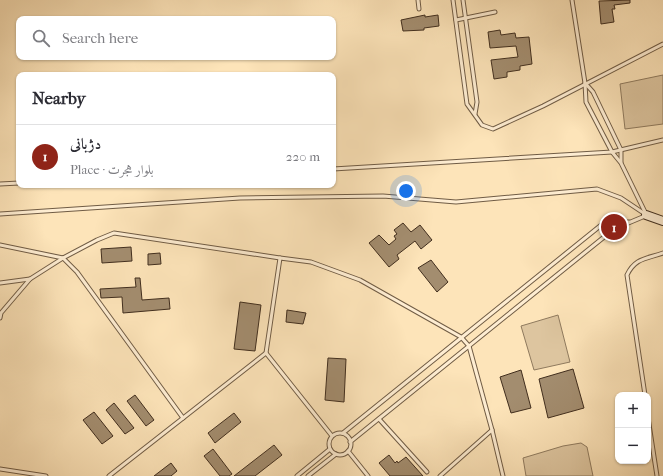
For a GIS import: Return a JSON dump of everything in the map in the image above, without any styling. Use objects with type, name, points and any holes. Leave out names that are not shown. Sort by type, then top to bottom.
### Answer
[{"type":"main road","points":[[646,215],[663,214]]},
{"type":"main road","points":[[646,215],[663,221]]},
{"type":"lane","points":[[418,0],[419,10]]},
{"type":"lane","points":[[453,0],[467,104],[482,125],[493,129],[543,106],[663,44]]},
{"type":"lane","points":[[463,0],[477,102],[475,114]]},
{"type":"lane","points":[[572,0],[585,84],[586,102],[612,152],[621,163],[646,215]]},
{"type":"lane","points":[[456,20],[495,12]]},
{"type":"lane","points":[[585,84],[593,92],[621,150],[621,163]]},
{"type":"lane","points":[[336,169],[612,152],[663,140]]},
{"type":"lane","points":[[0,184],[16,183]]},
{"type":"lane","points":[[0,214],[240,198],[383,196],[456,202],[597,189],[621,198],[646,215]]},
{"type":"lane","points":[[350,442],[614,229],[646,215]]},
{"type":"lane","points":[[343,433],[605,222],[631,222]]},
{"type":"lane","points":[[0,318],[1,313],[30,278],[62,258],[114,233],[311,262],[360,280],[461,337],[469,346],[503,476]]},
{"type":"lane","points":[[0,245],[62,258],[77,272],[183,418]]},
{"type":"lane","points":[[645,392],[627,275],[632,265],[636,262],[663,254]]},
{"type":"lane","points":[[109,476],[266,353],[280,258]]},
{"type":"lane","points":[[0,283],[30,278]]},
{"type":"lane","points":[[266,353],[332,436]]},
{"type":"lane","points":[[379,419],[427,472]]},
{"type":"lane","points":[[649,428],[656,476]]},
{"type":"lane","points":[[440,476],[492,430]]},
{"type":"lane","points":[[336,454],[330,449],[329,443],[332,436],[337,433],[343,433],[348,436],[350,442],[348,451]]},
{"type":"lane","points":[[297,476],[330,449]]},
{"type":"lane","points":[[308,476],[336,454],[342,454],[348,451]]},
{"type":"lane","points":[[348,451],[368,476]]},
{"type":"lane","points":[[0,469],[46,476]]},
{"type":"shaded area","points":[[663,75],[663,124],[625,129],[620,84]]},
{"type":"shaded area","points":[[558,315],[570,362],[534,370],[521,326]]},
{"type":"shaded area","points":[[581,443],[587,447],[593,476],[526,476],[523,458],[563,446]]},
{"type":"building","points":[[630,0],[630,3],[614,5],[615,9],[612,9],[614,22],[601,24],[599,1]]},
{"type":"building","points":[[425,15],[425,17],[438,15],[439,26],[424,28],[424,30],[403,31],[401,20]]},
{"type":"building","points":[[500,30],[501,35],[515,33],[516,38],[529,37],[532,64],[520,66],[520,70],[507,72],[507,77],[494,79],[491,60],[518,57],[516,46],[490,48],[488,32]]},
{"type":"building","points":[[403,223],[411,232],[420,225],[432,240],[421,249],[415,241],[397,255],[399,259],[389,267],[369,243],[379,235],[389,245],[396,239],[394,236],[397,234],[394,230]]},
{"type":"building","points":[[131,247],[132,261],[102,263],[101,249]]},
{"type":"building","points":[[160,253],[161,264],[148,265],[148,254]]},
{"type":"building","points":[[431,260],[448,282],[437,292],[418,268]]},
{"type":"building","points":[[135,278],[140,278],[142,300],[169,298],[170,309],[123,313],[122,297],[101,298],[100,289],[136,287]]},
{"type":"building","points":[[240,302],[261,305],[255,351],[234,349]]},
{"type":"building","points":[[287,310],[306,313],[303,324],[286,322]]},
{"type":"building","points":[[328,358],[346,359],[344,402],[325,400]]},
{"type":"building","points":[[573,369],[584,408],[548,418],[539,379]]},
{"type":"building","points":[[521,370],[531,408],[511,413],[500,377]]},
{"type":"building","points":[[135,395],[154,420],[146,426],[127,401]]},
{"type":"building","points":[[114,403],[134,428],[125,434],[106,410]]},
{"type":"building","points":[[94,412],[113,436],[102,444],[83,420]]},
{"type":"building","points":[[234,413],[241,422],[215,443],[208,433]]},
{"type":"building","points":[[274,445],[282,455],[255,476],[234,476]]},
{"type":"building","points":[[213,449],[232,474],[229,476],[220,476],[204,456]]},
{"type":"building","points":[[389,455],[395,463],[397,461],[398,463],[406,457],[423,476],[390,476],[379,463]]},
{"type":"building","points":[[171,463],[177,471],[171,476],[154,476]]},
{"type":"place","name":"دژبانی","points":[[614,227]]}]
